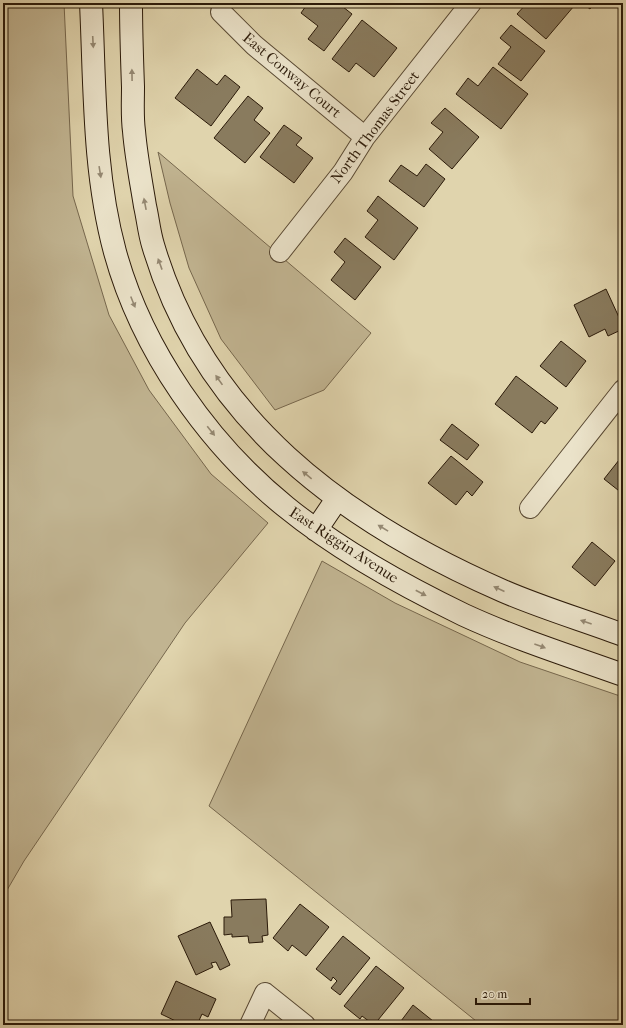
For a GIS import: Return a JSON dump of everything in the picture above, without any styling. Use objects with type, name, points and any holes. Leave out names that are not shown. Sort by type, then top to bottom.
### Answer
[{"type":"main road","name":"East Riggin Avenue","points":[[91,3],[99,167],[115,252],[136,308],[153,344],[196,412],[248,473],[287,508],[316,530],[377,568],[464,615],[531,643],[623,675]]},
{"type":"main road","points":[[131,3],[134,129],[138,166],[152,243],[165,280],[181,316],[199,350],[245,415],[272,444],[305,474],[338,499],[404,541],[474,577],[534,604],[623,635]]},
{"type":"main road","points":[[316,530],[338,499]]},
{"type":"street","name":"North Thomas Street","points":[[280,252],[343,172],[365,137],[471,3]]},
{"type":"street","name":"East Conway Court","points":[[221,12],[254,45],[365,137]]},
{"type":"street","points":[[530,508],[623,390]]},
{"type":"street","points":[[250,1025],[265,993],[305,1025]]},
{"type":"shaded area","points":[[3,3],[64,3],[73,196],[109,315],[149,390],[211,474],[268,523],[185,623],[24,861],[3,897]]},
{"type":"shaded area","points":[[158,152],[371,333],[324,390],[275,410],[221,339],[189,268],[170,203]]},
{"type":"shaded area","points":[[322,561],[395,603],[520,662],[623,697],[623,1025],[481,1025],[209,806]]},
{"type":"building","points":[[308,3],[338,3],[352,14],[324,51],[308,39],[318,26],[301,13]]},
{"type":"building","points":[[527,3],[570,3],[574,6],[546,39],[517,14]]},
{"type":"building","points":[[582,3],[595,3],[590,9]]},
{"type":"building","points":[[362,20],[397,48],[374,77],[356,63],[349,72],[332,59]]},
{"type":"building","points":[[511,25],[545,51],[521,81],[498,64],[511,47],[500,38]]},
{"type":"building","points":[[493,67],[528,94],[501,129],[456,94],[468,78],[478,86]]},
{"type":"building","points":[[197,69],[217,85],[225,75],[240,87],[211,126],[175,98]]},
{"type":"building","points":[[248,96],[263,108],[254,120],[270,133],[245,163],[214,138]]},
{"type":"building","points":[[445,108],[479,137],[452,169],[429,149],[443,132],[431,123]]},
{"type":"building","points":[[284,125],[302,138],[296,145],[313,158],[294,183],[260,157]]},
{"type":"building","points":[[426,164],[445,179],[424,207],[389,181],[401,165],[417,176]]},
{"type":"building","points":[[378,196],[418,228],[394,260],[365,237],[378,220],[367,211]]},
{"type":"building","points":[[345,238],[381,267],[355,300],[331,280],[345,262],[334,252]]},
{"type":"building","points":[[606,289],[623,329],[608,336],[605,329],[589,337],[574,305]]},
{"type":"building","points":[[561,341],[586,361],[566,387],[540,366]]},
{"type":"building","points":[[516,376],[558,408],[545,424],[541,421],[532,433],[495,404]]},
{"type":"building","points":[[452,424],[479,445],[467,460],[440,440]]},
{"type":"building","points":[[623,455],[623,494],[604,479]]},
{"type":"building","points":[[451,456],[483,482],[472,496],[467,491],[456,505],[428,483]]},
{"type":"building","points":[[592,542],[615,561],[595,586],[572,567]]},
{"type":"building","points":[[266,899],[268,935],[262,936],[263,942],[249,943],[248,936],[232,937],[232,934],[224,935],[224,917],[232,917],[231,900]]},
{"type":"building","points":[[300,904],[329,927],[306,956],[292,945],[288,951],[273,938]]},
{"type":"building","points":[[210,922],[230,965],[220,970],[216,962],[211,963],[213,967],[196,975],[178,936]]},
{"type":"building","points":[[343,936],[370,958],[340,995],[331,988],[337,981],[333,977],[331,981],[316,969]]},
{"type":"building","points":[[376,966],[404,988],[374,1025],[362,1016],[360,1019],[344,1006]]},
{"type":"building","points":[[176,981],[216,999],[208,1017],[202,1014],[197,1025],[184,1025],[161,1014]]},
{"type":"building","points":[[413,1005],[438,1025],[398,1025]]}]
